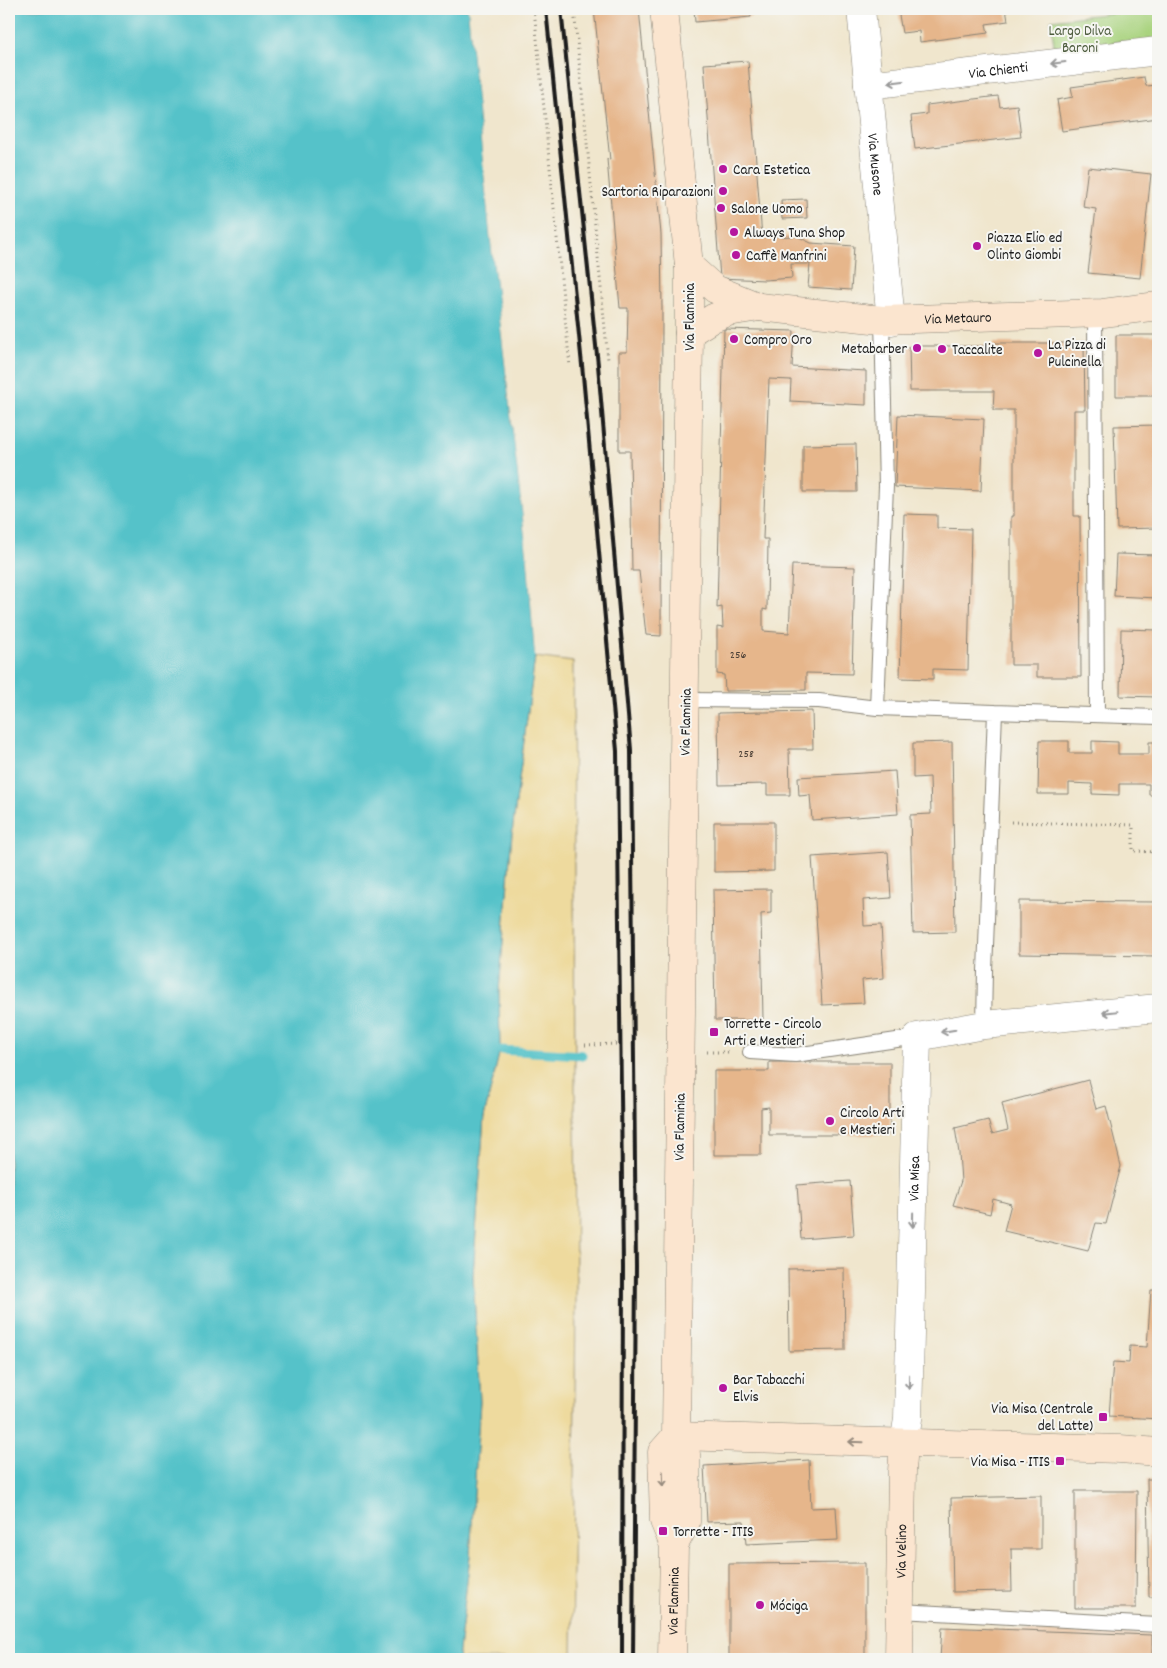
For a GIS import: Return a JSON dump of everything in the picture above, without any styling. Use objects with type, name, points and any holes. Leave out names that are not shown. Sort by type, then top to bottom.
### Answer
[{"type":"main road","name":"Via Flaminia","points":[[664,9],[689,266],[690,333],[679,1052],[676,1436],[686,1454],[686,1522],[674,1544],[672,1659]]},
{"type":"main road","name":"Via Metauro","points":[[689,266],[715,289],[759,307]]},
{"type":"main road","name":"Via Metauro","points":[[690,333],[712,318],[728,312],[759,307],[886,320],[1095,313],[1158,306]]},
{"type":"main road","points":[[676,1436],[1120,1449],[1158,1452]]},
{"type":"main road","name":"Via Velino","points":[[900,1659],[904,1444]]},
{"type":"street","name":"Via Musone","points":[[861,9],[886,320]]},
{"type":"street","name":"Via Chienti","points":[[868,85],[1158,51]]},
{"type":"street","points":[[917,1037],[984,1025],[1158,1008]]},
{"type":"street","name":"Via Misa","points":[[904,1444],[908,1419],[917,1037]]},
{"type":"lane","points":[[1095,313],[1097,715]]},
{"type":"lane","points":[[877,708],[886,486],[886,320]]},
{"type":"lane","points":[[685,700],[819,701],[877,708],[1158,717]]},
{"type":"lane","points":[[984,1025],[995,712]]},
{"type":"lane","points":[[750,1052],[795,1055],[917,1037]]},
{"type":"lane","points":[[900,1611],[1158,1625]]},
{"type":"path","points":[[521,9],[528,9]]},
{"type":"path","points":[[534,9],[570,367]]},
{"type":"path","points":[[574,9],[608,360]]},
{"type":"path","points":[[990,821],[1133,825],[1133,851],[1158,852]]},
{"type":"path","points":[[585,1045],[617,1044]]},
{"type":"path","points":[[679,1052],[750,1052]]},
{"type":"green space","name":"Largo Dilva Baroni","points":[[1158,9],[1158,50],[1119,41],[1056,63],[1051,20]]},
{"type":"sand","points":[[535,657],[573,662],[576,1300],[572,1659],[458,1659],[470,1556],[480,1401],[473,1275],[484,1117],[500,1050],[499,991],[512,833]]},
{"type":"water","points":[[9,9],[468,9],[490,233],[528,562],[535,657],[512,833],[499,991],[500,1050],[484,1117],[473,1275],[480,1401],[470,1556],[458,1659],[9,1659]]},
{"type":"pier","points":[[468,9],[471,9],[492,233],[530,561],[538,657],[535,657],[528,562],[490,233]]},
{"type":"building","points":[[594,9],[639,9],[661,234],[661,636],[646,635],[639,571],[632,571],[630,451],[619,451],[619,352],[627,352],[628,308],[620,308],[607,159],[610,160]]},
{"type":"building","points":[[694,9],[750,9],[751,17],[695,22]]},
{"type":"building","points":[[898,9],[1006,9],[1008,21],[986,24],[988,33],[920,42],[919,31],[902,33]]},
{"type":"building","points":[[748,61],[762,237],[797,236],[811,243],[854,246],[851,290],[808,287],[810,264],[791,264],[792,278],[765,280],[720,278],[704,64]]},
{"type":"building","points":[[1144,77],[1146,86],[1158,85],[1158,118],[1062,131],[1057,100],[1073,97],[1071,87]]},
{"type":"building","points":[[998,96],[1000,107],[1017,105],[1021,137],[915,149],[911,116],[927,114],[927,105]]},
{"type":"building","points":[[1088,167],[1151,174],[1140,278],[1088,273],[1096,209],[1083,207]]},
{"type":"building","points":[[806,199],[807,218],[782,219],[781,200]]},
{"type":"building","points":[[724,329],[794,331],[792,367],[866,371],[866,405],[790,401],[791,380],[769,379],[763,539],[768,539],[767,610],[763,609],[763,631],[789,633],[792,565],[855,567],[852,674],[806,673],[806,690],[725,691],[724,675],[717,674],[717,627],[723,628],[722,607],[717,608]]},
{"type":"building","points":[[1116,335],[1158,335],[1158,396],[1116,396]]},
{"type":"building","points":[[993,343],[1084,343],[1085,410],[1074,410],[1074,516],[1080,516],[1081,677],[1037,677],[1037,665],[1011,665],[1011,516],[1014,516],[1014,410],[993,410],[994,391],[910,391],[909,346],[993,346]]},
{"type":"building","points":[[898,415],[984,419],[981,491],[895,487]]},
{"type":"building","points":[[1158,425],[1158,528],[1117,529],[1114,426]]},
{"type":"building","points":[[856,444],[857,492],[803,492],[803,445]]},
{"type":"building","points":[[904,514],[937,515],[937,528],[971,529],[968,670],[933,669],[933,679],[900,678]]},
{"type":"building","points":[[1116,554],[1158,555],[1158,598],[1114,596]]},
{"type":"building","points":[[1121,629],[1158,630],[1158,697],[1120,696]]},
{"type":"building","points":[[812,711],[813,749],[789,749],[790,795],[767,795],[767,784],[719,785],[718,713]]},
{"type":"building","points":[[1039,741],[1069,741],[1069,753],[1092,753],[1092,741],[1118,742],[1118,754],[1149,754],[1149,742],[1158,742],[1158,795],[1149,795],[1149,784],[1119,784],[1119,795],[1092,794],[1092,784],[1069,783],[1069,794],[1038,794]]},
{"type":"building","points":[[952,742],[955,932],[913,933],[910,815],[931,814],[930,777],[913,778],[913,743]]},
{"type":"building","points":[[895,771],[898,814],[812,820],[810,795],[799,796],[798,777]]},
{"type":"building","points":[[714,822],[774,822],[774,871],[714,872]]},
{"type":"building","points":[[888,852],[891,898],[863,900],[864,926],[881,925],[884,978],[862,980],[864,1003],[822,1005],[812,857]]},
{"type":"building","points":[[771,889],[771,913],[761,914],[763,1020],[715,1020],[713,890]]},
{"type":"building","points":[[1019,901],[1158,902],[1158,956],[1019,954]]},
{"type":"building","name":"Circolo Arti e Mestieri","points":[[769,1062],[890,1062],[890,1135],[769,1135],[769,1107],[761,1108],[761,1155],[714,1155],[714,1071],[769,1071]]},
{"type":"building","points":[[1088,1080],[1096,1109],[1106,1106],[1121,1166],[1106,1224],[1096,1223],[1088,1251],[1004,1231],[1011,1204],[993,1199],[990,1214],[953,1205],[961,1181],[955,1128],[988,1120],[992,1134],[1008,1130],[1002,1103]]},
{"type":"building","points":[[850,1181],[854,1235],[801,1239],[797,1185]]},
{"type":"building","points":[[844,1268],[845,1350],[789,1351],[788,1269]]},
{"type":"building","points":[[1151,1290],[1158,1290],[1158,1419],[1109,1416],[1113,1362],[1129,1363],[1130,1346],[1147,1347]]},
{"type":"building","points":[[809,1460],[811,1508],[836,1507],[838,1540],[746,1544],[744,1521],[707,1522],[704,1466]]},
{"type":"building","points":[[1147,1479],[1158,1479],[1158,1597],[1149,1597]]},
{"type":"building","points":[[1075,1491],[1137,1491],[1136,1608],[1075,1608]]},
{"type":"building","points":[[1041,1496],[1041,1549],[1011,1549],[1012,1591],[953,1592],[951,1498]]},
{"type":"building","points":[[865,1563],[865,1656],[729,1656],[729,1564]]},
{"type":"building","points":[[942,1627],[1152,1635],[1152,1659],[940,1659]]},
{"type":"waterway","points":[[500,1050],[582,1055]]},
{"type":"railway","points":[[546,9],[583,375],[617,751],[623,1267],[622,1659]]},
{"type":"railway","points":[[561,9],[598,365],[631,750],[636,1267],[633,1659]]},
{"type":"place","name":"Cara Estetica","points":[[723,169]]},
{"type":"place","name":"Sartoria Riparazioni","points":[[723,191]]},
{"type":"place","name":"Salone Uomo","points":[[721,208]]},
{"type":"place","name":"Always Tuna Shop","points":[[734,232]]},
{"type":"place","name":"Piazza Elio ed Olinto Giombi","points":[[977,246]]},
{"type":"place","name":"Caffè Manfrini","points":[[736,255]]},
{"type":"place","name":"Compro Oro","points":[[734,339]]},
{"type":"place","name":"Metabarber","points":[[917,348]]},
{"type":"place","name":"Taccalite","points":[[942,349]]},
{"type":"place","name":"La Pizza di Pulcinella","points":[[1038,353]]},
{"type":"place","name":"Torrette - Circolo Arti e Mestieri","points":[[714,1032]]},
{"type":"place","name":"Circolo Arti e Mestieri","points":[[830,1121]]},
{"type":"place","name":"Bar Tabacchi Elvis","points":[[723,1388]]},
{"type":"place","name":"Via Misa (Centrale del Latte)","points":[[1103,1417]]},
{"type":"place","name":"Via Misa - ITIS","points":[[1060,1461]]},
{"type":"place","name":"Torrette - ITIS","points":[[663,1531]]},
{"type":"place","name":"Móciga","points":[[760,1605]]}]
